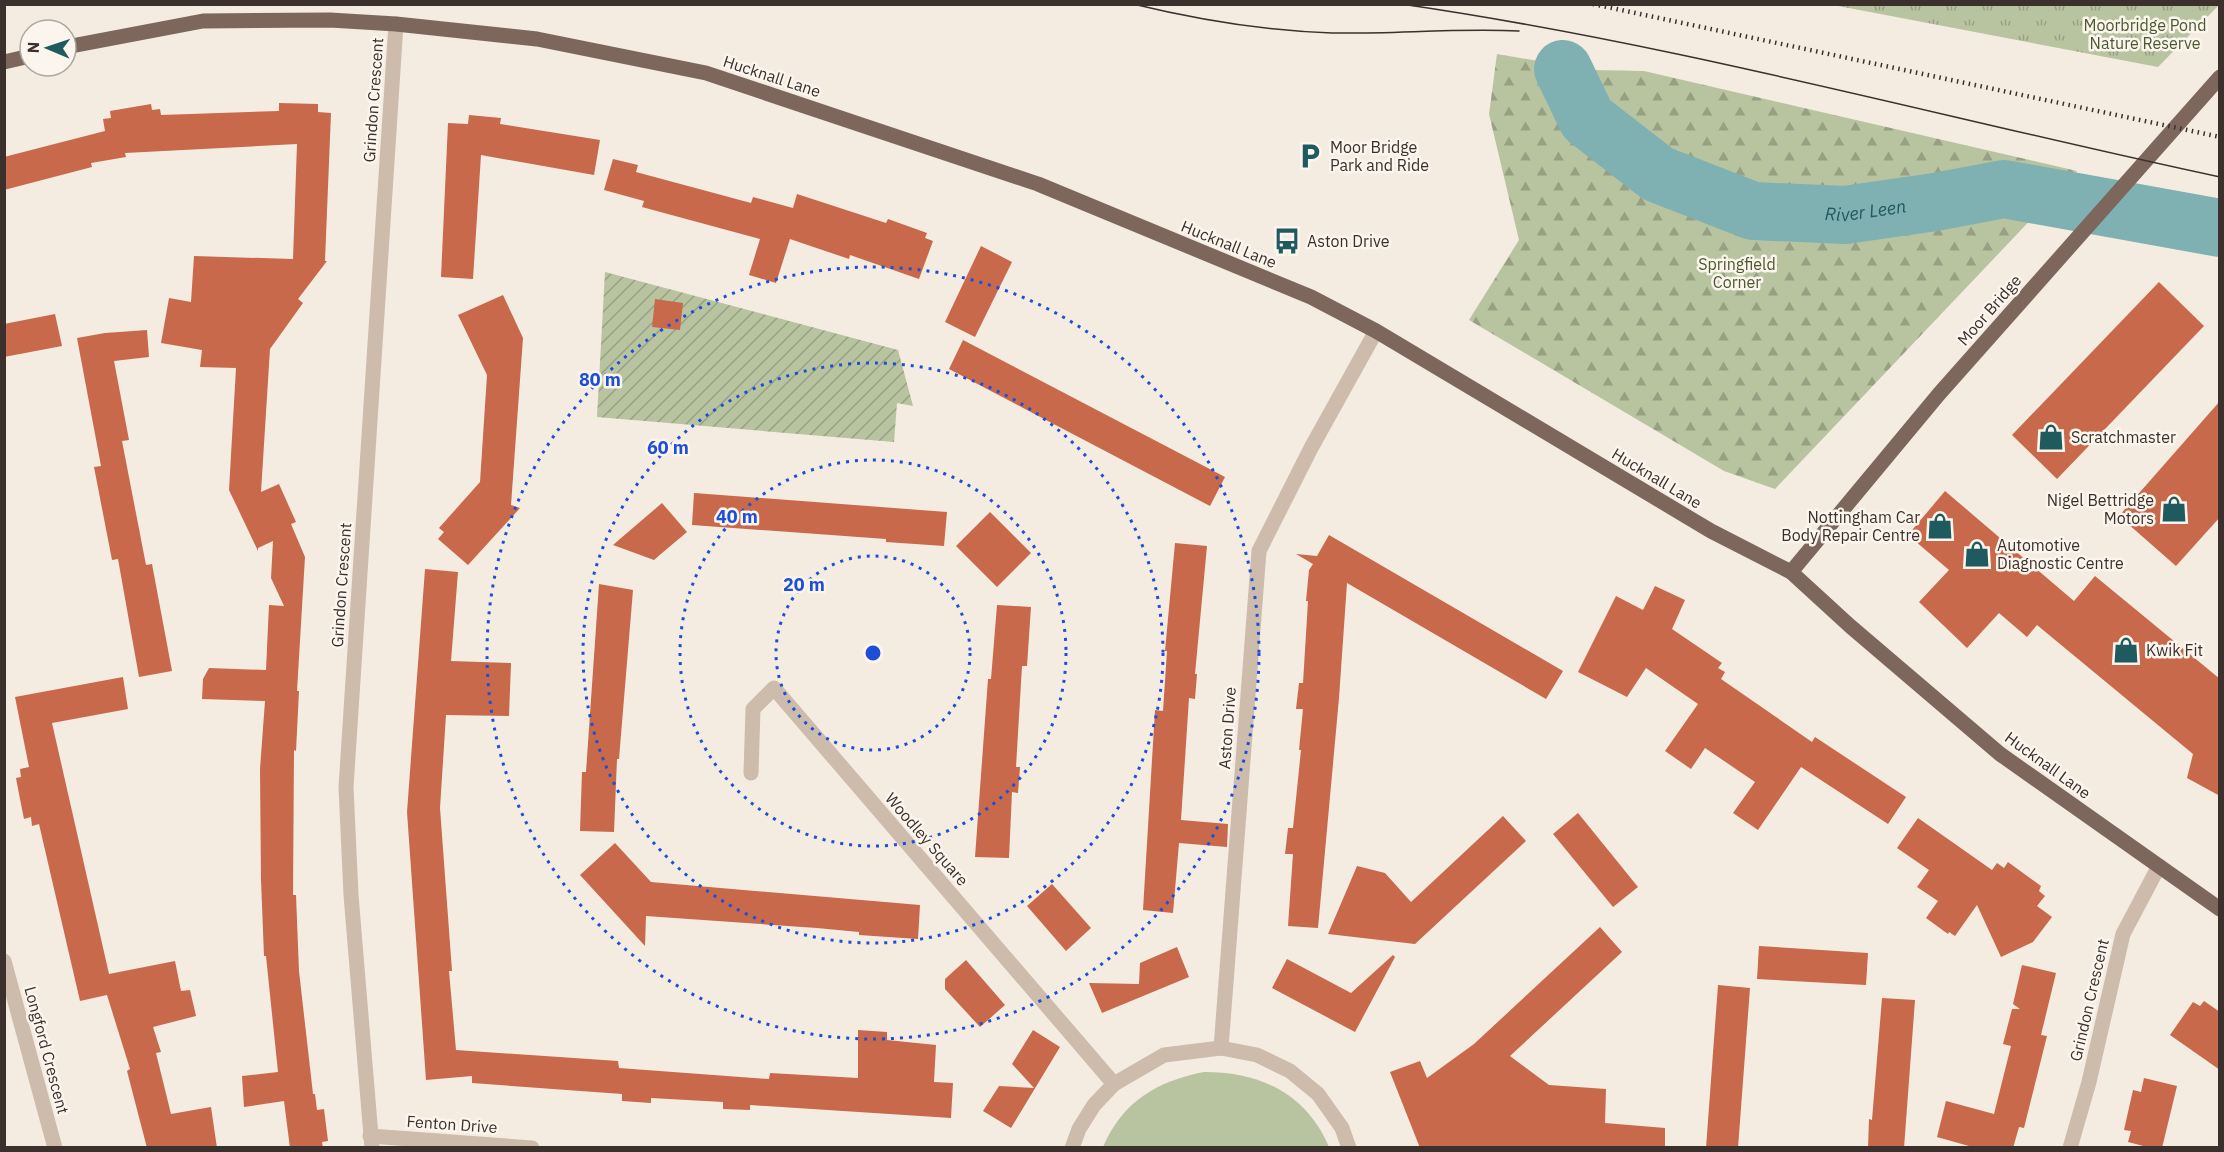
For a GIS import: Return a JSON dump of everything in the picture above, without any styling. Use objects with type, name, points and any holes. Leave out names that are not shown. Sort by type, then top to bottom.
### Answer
[{"type":"main road","name":"Hucknall Lane","points":[[78,45],[203,21],[330,20],[396,24],[537,39],[623,55],[723,79],[1038,184],[1311,297],[1376,331],[1711,531],[1791,573],[2000,754],[2220,909]]},
{"type":"main road","name":"Moor Bridge","points":[[1791,573],[1939,394],[2220,77]]},
{"type":"street","name":"Grindon Crescent","points":[[371,1142],[351,895],[346,787],[396,24]]},
{"type":"street","name":"Aston Drive","points":[[1221,1048],[1259,551],[1311,448],[1376,331]]},
{"type":"street","name":"Woodley Square","points":[[750,773],[753,709],[774,688],[1114,1084]]},
{"type":"street","name":"Grindon Crescent","points":[[2070,1148],[2089,1082],[2123,934],[2159,867]]},
{"type":"street","name":"Longford Crescent","points":[[4,961],[55,1148]]},
{"type":"street","points":[[1071,1148],[1079,1129],[1094,1105],[1114,1084],[1164,1056],[1221,1048],[1257,1055],[1290,1071],[1318,1094],[1342,1128],[1349,1148]]},
{"type":"street","name":"Fenton Drive","points":[[371,1142],[532,1148]]},
{"type":"green space","name":"Moorbridge Pond Nature Reserve","points":[[1833,5],[2219,5],[2158,67]]},
{"type":"green space","name":"Springfield Corner","points":[[1497,54],[1592,70],[1644,71],[2077,171],[1775,489],[1724,471],[1469,320],[1519,240],[1489,114]]},
{"type":"green space","points":[[605,272],[898,350],[913,406],[897,403],[894,442],[597,417]]},
{"type":"green space","points":[[1204,1072],[1244,1076],[1279,1089],[1308,1112],[1329,1147],[1103,1147],[1120,1118],[1143,1096],[1171,1081]]},
{"type":"building","points":[[279,103],[318,104],[318,112],[331,113],[325,261],[327,261],[298,299],[303,303],[270,349],[261,492],[279,484],[296,522],[291,524],[305,557],[296,751],[294,750],[293,895],[296,895],[299,971],[313,1094],[315,1094],[317,1110],[324,1109],[328,1141],[322,1142],[323,1148],[290,1148],[284,1101],[244,1107],[242,1076],[278,1072],[266,956],[264,956],[261,880],[260,769],[265,701],[202,699],[203,679],[209,668],[266,670],[269,605],[284,606],[271,578],[273,541],[258,548],[258,551],[229,490],[236,368],[200,367],[202,350],[161,343],[169,298],[191,302],[194,256],[293,259],[297,144],[125,153],[126,157],[91,163],[92,167],[4,190],[4,157],[105,131],[103,119],[111,118],[110,111],[151,104],[152,110],[160,109],[161,115],[279,111]]},
{"type":"building","points":[[469,115],[501,118],[500,124],[600,140],[594,175],[481,155],[473,279],[441,277],[448,123],[468,124]]},
{"type":"building","points":[[613,159],[638,165],[636,172],[751,203],[753,197],[793,208],[797,194],[886,223],[888,219],[927,233],[925,238],[933,241],[919,279],[850,255],[849,259],[790,239],[776,283],[749,275],[760,239],[642,207],[644,201],[604,190]]},
{"type":"building","points":[[981,246],[1012,262],[975,337],[945,322]]},
{"type":"building","points":[[2159,282],[2204,326],[2057,479],[2012,435]]},
{"type":"building","points":[[503,295],[523,338],[511,505],[520,508],[468,565],[438,539],[444,532],[439,528],[480,482],[487,375],[458,315]]},
{"type":"building","points":[[655,299],[683,303],[680,330],[652,327]]},
{"type":"building","points":[[55,314],[62,346],[4,357],[4,324]]},
{"type":"building","points":[[147,330],[149,357],[114,361],[129,440],[122,441],[146,565],[152,564],[172,671],[139,677],[118,559],[112,560],[94,467],[101,466],[77,338]]},
{"type":"building","points":[[963,340],[1225,477],[1210,506],[949,369]]},
{"type":"building","points":[[2220,401],[2220,517],[2176,566],[2119,516]]},
{"type":"building","points":[[1945,491],[2074,601],[2095,576],[2220,679],[2220,796],[2187,778],[2193,754],[2037,625],[2027,637],[1999,613],[1967,648],[1919,602],[1949,570],[1908,535]]},
{"type":"building","points":[[694,493],[947,512],[944,546],[886,542],[886,539],[692,525]]},
{"type":"building","points":[[662,503],[687,532],[654,560],[613,545]]},
{"type":"building","points":[[990,512],[1031,553],[997,587],[956,546]]},
{"type":"building","points":[[1329,535],[1563,671],[1546,699],[1347,583],[1318,928],[1288,926],[1293,854],[1285,854],[1288,828],[1293,828],[1301,750],[1299,750],[1303,709],[1296,709],[1299,683],[1303,683],[1308,601],[1306,601],[1309,570],[1313,564],[1296,554],[1317,556]]},
{"type":"building","points":[[1175,543],[1207,546],[1195,674],[1197,674],[1195,699],[1189,698],[1181,820],[1228,824],[1227,847],[1179,843],[1173,913],[1143,910],[1155,710],[1163,711],[1167,651],[1165,651]]},
{"type":"building","points":[[425,569],[458,572],[451,661],[511,663],[509,716],[446,715],[440,808],[456,1050],[618,1061],[619,1068],[769,1079],[770,1073],[858,1078],[858,1030],[887,1032],[887,1040],[936,1045],[934,1082],[953,1083],[951,1118],[750,1105],[750,1110],[723,1109],[723,1102],[651,1098],[651,1103],[622,1101],[622,1094],[472,1083],[472,1076],[426,1080],[407,812]]},
{"type":"building","points":[[599,584],[633,590],[619,759],[617,759],[614,832],[580,831],[582,772],[586,772]]},
{"type":"building","points":[[1655,586],[1685,600],[1672,629],[1722,663],[1718,668],[1725,672],[1721,679],[1812,742],[1815,737],[1906,797],[1888,824],[1801,767],[1758,830],[1733,813],[1755,782],[1705,748],[1691,769],[1665,751],[1698,704],[1646,668],[1627,697],[1578,672],[1616,596],[1643,610]]},
{"type":"building","points":[[997,605],[1031,607],[1027,666],[1022,666],[1016,767],[1020,767],[1018,793],[1012,792],[1009,858],[975,857],[988,679],[991,679]]},
{"type":"building","points":[[123,677],[128,709],[52,723],[109,974],[175,961],[181,991],[190,990],[196,1016],[153,1027],[161,1052],[156,1053],[171,1114],[211,1107],[217,1148],[147,1148],[127,1071],[130,1069],[107,995],[80,1001],[39,824],[32,826],[31,817],[24,819],[20,799],[16,778],[21,777],[20,769],[29,767],[15,697]]},
{"type":"building","points":[[1578,813],[1638,887],[1613,907],[1553,834]]},
{"type":"building","points":[[1503,816],[1526,841],[1415,944],[1328,934],[1357,866],[1385,873],[1411,902]]},
{"type":"building","points":[[1918,818],[1992,870],[1997,863],[2004,868],[2008,862],[2041,886],[2039,891],[2045,896],[2037,906],[2052,917],[2033,942],[2001,957],[1977,905],[1955,936],[1949,932],[1948,934],[1926,918],[1938,901],[1917,887],[1929,870],[1897,848]]},
{"type":"building","points":[[615,843],[651,882],[920,905],[918,939],[859,935],[859,932],[817,928],[646,916],[645,946],[580,875]]},
{"type":"building","points":[[1052,884],[1091,928],[1066,951],[1027,906]]},
{"type":"building","points":[[1600,927],[1622,952],[1510,1056],[1549,1085],[1606,1089],[1605,1123],[1665,1128],[1665,1148],[1420,1148],[1390,1072],[1420,1061],[1427,1078],[1474,1044]]},
{"type":"building","points":[[1759,946],[1868,953],[1866,985],[1757,979]]},
{"type":"building","points":[[1177,947],[1189,977],[1102,1013],[1089,983],[1139,984],[1140,963]]},
{"type":"building","points":[[1393,955],[1395,957],[1355,1032],[1272,988],[1287,959],[1351,993]]},
{"type":"building","points":[[966,960],[1005,1005],[980,1027],[945,989],[945,979]]},
{"type":"building","points":[[2022,965],[2056,973],[2041,1035],[2047,1036],[2024,1128],[2019,1127],[2013,1148],[1976,1148],[1937,1137],[1946,1101],[1994,1114],[2011,1046],[2003,1044],[2012,1009],[2020,1009],[2013,1004]]},
{"type":"building","points":[[1718,985],[1750,988],[1738,1148],[1706,1148]]},
{"type":"building","points":[[1882,998],[1915,1000],[1904,1148],[1868,1148]]},
{"type":"building","points":[[2204,1001],[2220,1012],[2220,1070],[2170,1035],[2193,1002],[2200,1006]]},
{"type":"building","points":[[1033,1030],[1060,1047],[1011,1128],[983,1111],[999,1086],[1034,1088],[1012,1064]]},
{"type":"building","points":[[2144,1078],[2177,1086],[2162,1148],[2151,1148],[2128,1142],[2131,1131],[2124,1130],[2133,1090],[2141,1092]]},
{"type":"waterway","name":"River Leen","points":[[1563,69],[1587,119],[1658,174],[1753,211],[1845,215],[2004,189],[2220,228]]},
{"type":"tram line","points":[[1133,4],[1232,24],[1307,32],[1519,31]]},
{"type":"tram line","points":[[1401,4],[1505,21],[1710,61],[2220,177]]},
{"type":"railway","points":[[1593,4],[2220,137]]},
{"type":"place","name":"Moor Bridge Park and Ride","points":[[1310,156]]},
{"type":"place","name":"Aston Drive","points":[[1287,241]]},
{"type":"place","name":"Scratchmaster","points":[[2051,437]]},
{"type":"place","name":"Nigel Bettridge Motors","points":[[2174,509]]},
{"type":"place","name":"Nottingham Car Body Repair Centre","points":[[1940,526]]},
{"type":"place","name":"Automotive Diagnostic Centre","points":[[1977,554]]},
{"type":"place","name":"Kwik Fit","points":[[2126,650]]}]
